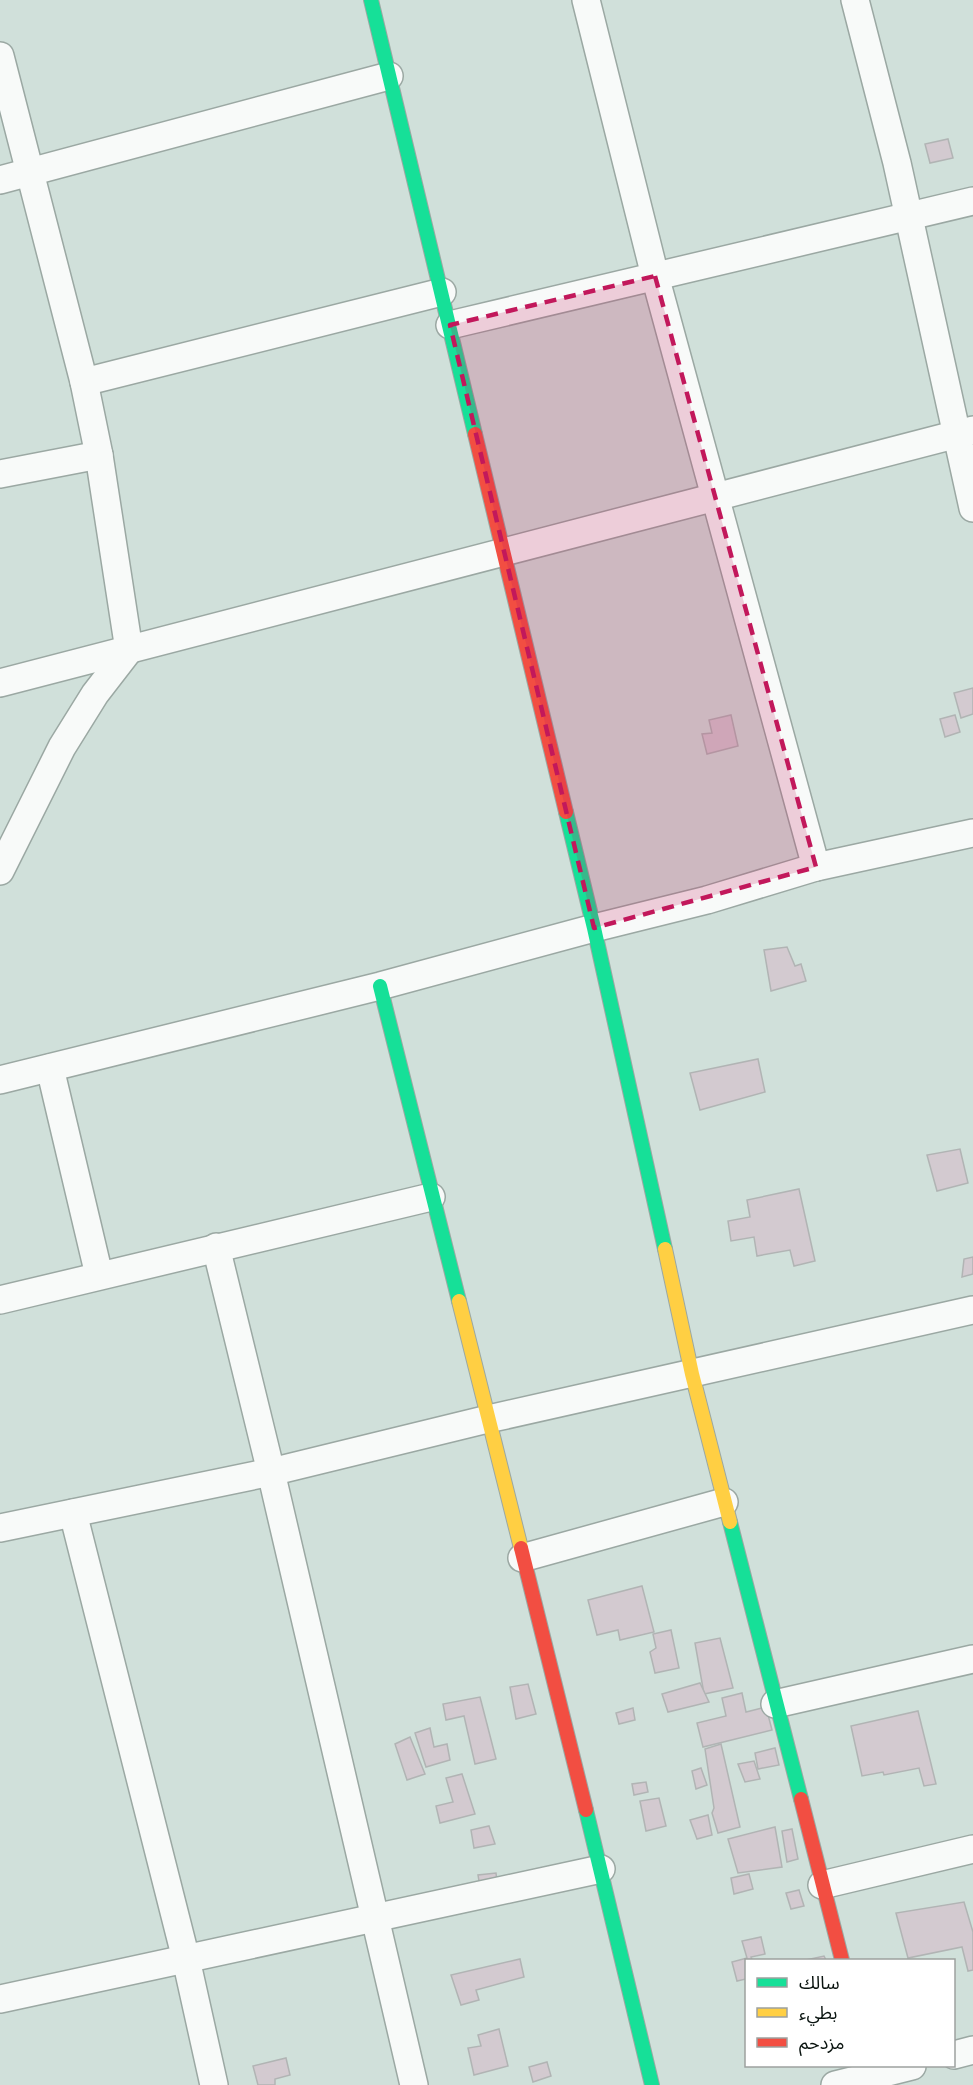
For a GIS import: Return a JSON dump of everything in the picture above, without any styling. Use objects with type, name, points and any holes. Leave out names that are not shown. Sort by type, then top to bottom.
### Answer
[{"type":"street","points":[[371,0],[594,928],[692,1374],[842,1959]]},
{"type":"street","points":[[585,0],[714,498],[816,867]]},
{"type":"street","points":[[855,0],[908,216],[965,433],[973,508]]},
{"type":"street","points":[[0,56],[84,382],[99,454],[129,650],[94,694],[62,747],[0,872]]},
{"type":"street","points":[[0,180],[389,76]]},
{"type":"street","points":[[450,325],[973,201]]},
{"type":"street","points":[[84,382],[442,292]]},
{"type":"street","points":[[0,683],[965,433]]},
{"type":"street","points":[[0,474],[99,454]]},
{"type":"street","points":[[0,1080],[380,986],[707,900],[816,867],[973,833]]},
{"type":"street","points":[[380,986],[601,1869],[652,2085]]},
{"type":"street","points":[[50,1068],[99,1275]]},
{"type":"street","points":[[0,1300],[431,1197]]},
{"type":"street","points":[[216,1247],[414,2085]]},
{"type":"street","points":[[0,1528],[271,1472],[488,1419],[973,1310]]},
{"type":"street","points":[[522,1558],[724,1502]]},
{"type":"street","points":[[73,1513],[186,1959],[214,2085]]},
{"type":"street","points":[[775,1704],[973,1659]]},
{"type":"street","points":[[822,1885],[973,1849]]},
{"type":"street","points":[[0,1999],[601,1869]]},
{"type":"street","points":[[955,2055],[973,2050]]},
{"type":"street","points":[[835,2085],[908,2067]]},
{"type":"highlighted area","points":[[655,276],[816,867],[594,928],[450,325]]},
{"type":"building","points":[[948,139],[953,158],[930,163],[925,144]]},
{"type":"building","points":[[973,688],[973,714],[961,718],[954,693]]},
{"type":"building","points":[[731,715],[738,746],[707,754],[702,734],[712,733],[709,720]]},
{"type":"building","points":[[955,715],[960,732],[945,737],[940,719]]},
{"type":"building","points":[[787,947],[795,966],[801,964],[806,981],[771,991],[764,950]]},
{"type":"building","points":[[758,1059],[765,1092],[700,1110],[690,1073]]},
{"type":"building","points":[[960,1149],[968,1183],[937,1191],[927,1155]]},
{"type":"building","points":[[799,1189],[815,1261],[794,1266],[790,1250],[757,1256],[754,1237],[731,1241],[728,1221],[750,1217],[747,1200]]},
{"type":"building","points":[[973,1257],[973,1274],[962,1277],[964,1259]]},
{"type":"building","points":[[642,1586],[654,1632],[620,1640],[618,1630],[597,1635],[588,1600]]},
{"type":"building","points":[[671,1630],[679,1668],[655,1673],[650,1652],[656,1648],[653,1634]]},
{"type":"building","points":[[720,1638],[733,1688],[704,1694],[695,1643]]},
{"type":"building","points":[[700,1683],[709,1702],[668,1712],[662,1694]]},
{"type":"building","points":[[528,1684],[536,1714],[516,1719],[510,1687]]},
{"type":"building","points":[[742,1693],[746,1712],[766,1707],[772,1730],[703,1747],[697,1723],[726,1716],[722,1698]]},
{"type":"building","points":[[480,1697],[496,1759],[475,1764],[464,1716],[446,1720],[443,1704]]},
{"type":"building","points":[[633,1708],[635,1720],[619,1724],[616,1713]]},
{"type":"building","points":[[918,1711],[936,1784],[924,1786],[919,1768],[884,1775],[883,1772],[862,1776],[851,1726]]},
{"type":"building","points":[[430,1728],[434,1747],[447,1744],[450,1760],[426,1767],[415,1733]]},
{"type":"building","points":[[410,1737],[425,1774],[407,1780],[395,1744]]},
{"type":"building","points":[[721,1744],[740,1827],[718,1833],[712,1813],[714,1808],[705,1749]]},
{"type":"building","points":[[775,1748],[779,1765],[758,1769],[755,1753]]},
{"type":"building","points":[[754,1761],[760,1779],[745,1782],[738,1764]]},
{"type":"building","points":[[701,1768],[707,1785],[696,1789],[692,1771]]},
{"type":"building","points":[[462,1774],[475,1814],[440,1823],[436,1806],[453,1802],[446,1778]]},
{"type":"building","points":[[646,1782],[648,1792],[634,1795],[632,1784]]},
{"type":"building","points":[[659,1798],[666,1826],[646,1831],[640,1801]]},
{"type":"building","points":[[708,1815],[712,1835],[697,1839],[690,1820]]},
{"type":"building","points":[[489,1826],[495,1844],[474,1848],[471,1830]]},
{"type":"building","points":[[775,1827],[782,1867],[738,1873],[728,1839]]},
{"type":"building","points":[[792,1829],[798,1859],[787,1862],[782,1831]]},
{"type":"building","points":[[496,1873],[498,1889],[481,1893],[478,1875]]},
{"type":"building","points":[[749,1874],[753,1889],[734,1894],[731,1878]]},
{"type":"building","points":[[799,1890],[804,1906],[791,1909],[786,1893]]},
{"type":"building","points":[[964,1902],[973,1932],[973,1970],[968,1971],[962,1947],[908,1958],[896,1913]]},
{"type":"building","points":[[761,1937],[765,1954],[745,1959],[745,1979],[737,1981],[732,1962],[747,1958],[742,1941]]},
{"type":"building","points":[[520,1959],[524,1977],[476,1990],[479,2000],[461,2005],[451,1975]]},
{"type":"building","points":[[499,2029],[508,2066],[474,2075],[468,2048],[481,2046],[478,2035]]},
{"type":"building","points":[[286,2058],[290,2075],[275,2079],[275,2085],[258,2085],[253,2066]]},
{"type":"building","points":[[547,2062],[551,2076],[533,2082],[529,2067]]},
{"type":"traffic: fast","points":[[371,0],[475,434]]},
{"type":"traffic: fast","points":[[566,812],[665,1249]]},
{"type":"traffic: fast","points":[[380,986],[459,1301]]},
{"type":"traffic: fast","points":[[730,1522],[801,1799]]},
{"type":"traffic: fast","points":[[586,1810],[652,2085]]},
{"type":"traffic: slow","points":[[665,1249],[692,1374],[730,1522]]},
{"type":"traffic: slow","points":[[459,1301],[521,1548]]},
{"type":"traffic: jam","points":[[475,434],[566,812]]},
{"type":"traffic: jam","points":[[521,1548],[586,1810]]},
{"type":"traffic: jam","points":[[801,1799],[842,1959]]}]
